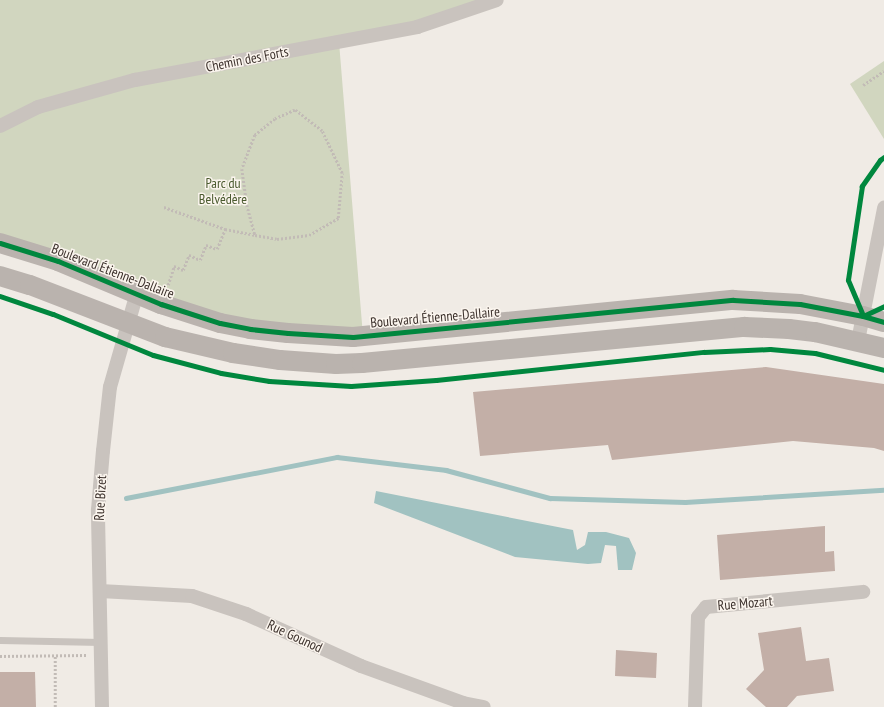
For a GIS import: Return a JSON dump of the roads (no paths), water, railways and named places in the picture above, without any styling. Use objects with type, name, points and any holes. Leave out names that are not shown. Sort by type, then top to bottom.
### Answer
[{"type":"street","name":"Chemin des Forts","points":[[0,126],[38,107],[135,80],[418,27],[497,0]]},
{"type":"street","points":[[858,340],[884,208]]},
{"type":"street","name":"Boulevard Étienne-Dallaire","points":[[0,244],[58,261],[161,304],[220,323],[250,329],[353,337],[733,300],[800,304],[863,316],[884,322]]},
{"type":"street","points":[[0,276],[30,285],[165,337],[233,353],[280,360],[336,364],[362,363],[744,327],[789,329],[858,340],[884,348]]},
{"type":"street","name":"Rue Bizet","points":[[102,707],[98,510],[110,387],[137,293]]},
{"type":"street","name":"Rue Gounod","points":[[100,591],[192,596],[246,614],[361,666],[464,703],[484,707]]},
{"type":"street","name":"Rue Mozart","points":[[695,707],[698,617],[706,607],[863,592]]},
{"type":"lane","points":[[0,640],[101,648]]},
{"type":"water","points":[[376,491],[573,530],[577,550],[585,545],[588,532],[606,532],[629,538],[636,553],[632,570],[618,570],[616,546],[605,545],[601,563],[588,564],[515,557],[374,503]]},
{"type":"waterway","points":[[126,498],[337,457],[446,470],[550,498],[685,502],[884,490]]},
{"type":"park label","name":"Parc du Belvédère","points":[[223,192]]}]
